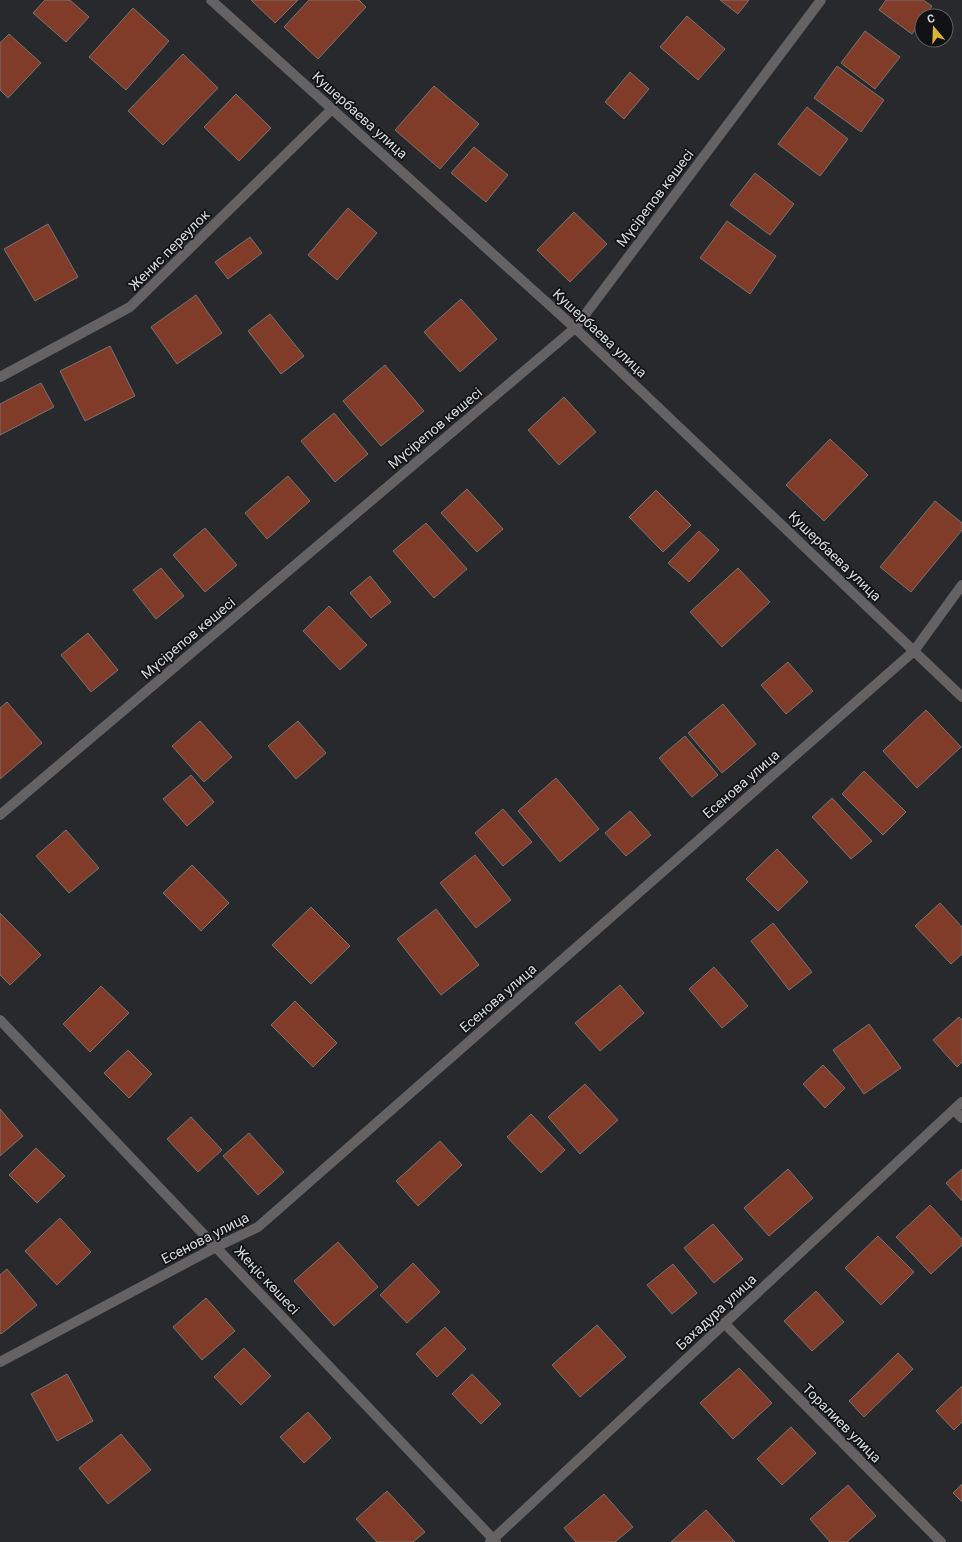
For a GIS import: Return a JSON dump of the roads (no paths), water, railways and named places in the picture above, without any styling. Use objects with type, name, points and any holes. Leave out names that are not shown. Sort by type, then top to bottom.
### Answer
[{"type":"street","name":"Кушербаева улица","points":[[210,0],[575,328],[962,697]]},
{"type":"street","name":"Мүсірепов көшесі","points":[[0,815],[575,328],[821,0]]},
{"type":"street","name":"Женис переулок","points":[[0,377],[130,307],[332,109]]},
{"type":"street","name":"Есенова улица","points":[[0,1362],[216,1247],[258,1227],[914,651],[962,585]]},
{"type":"street","name":"Жеңіс көшесі","points":[[0,1020],[493,1541]]},
{"type":"street","name":"Бахадура улица","points":[[493,1541],[724,1323],[962,1102]]},
{"type":"street","points":[[954,1110],[962,1118]]},
{"type":"street","name":"Торалиев улица","points":[[724,1323],[941,1542]]}]
